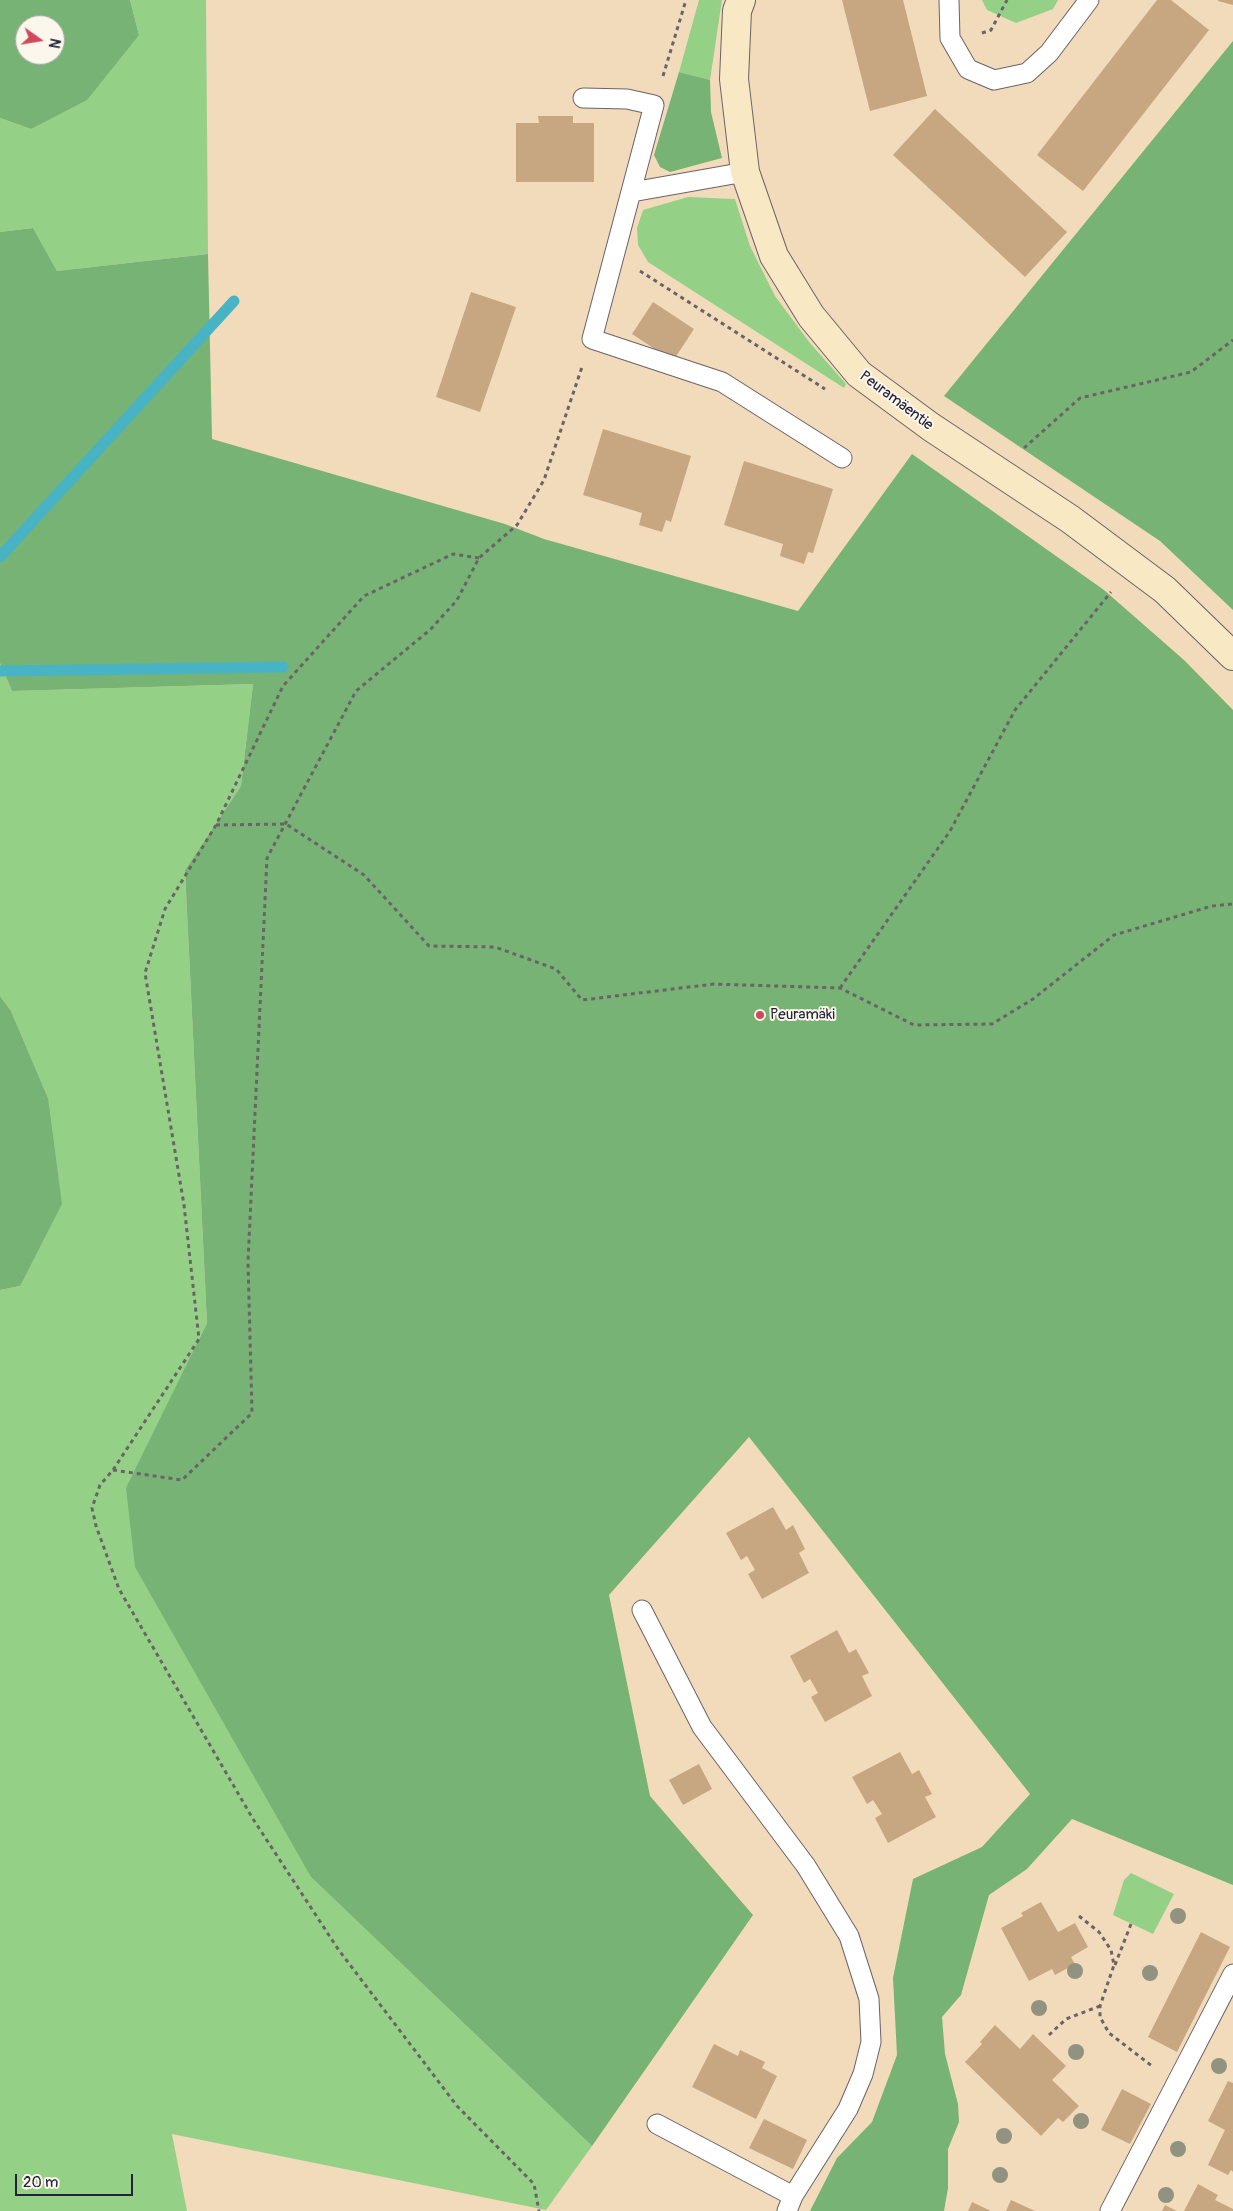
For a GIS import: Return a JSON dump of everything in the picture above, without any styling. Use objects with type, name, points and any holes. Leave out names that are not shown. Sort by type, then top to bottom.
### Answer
[{"type":"street","name":"Peuramäentie","points":[[741,0],[737,11],[734,79],[745,172],[774,256],[811,316],[859,374],[931,427],[1070,519],[1165,590],[1233,656]]},
{"type":"lane","points":[[949,0],[950,38],[968,69],[994,80],[1027,73],[1049,53],[1089,0]]},
{"type":"lane","points":[[583,98],[628,99],[654,106],[592,339],[722,382],[842,458]]},
{"type":"lane","points":[[632,192],[745,172]]},
{"type":"lane","points":[[642,1610],[702,1728],[806,1866],[849,1936],[868,1999],[871,2042],[863,2074],[848,2109],[790,2203],[657,2124]]},
{"type":"lane","points":[[1110,2211],[1233,1974]]},
{"type":"path","points":[[654,106],[686,0]]},
{"type":"path","points":[[953,43],[991,30],[1007,0]]},
{"type":"path","points":[[113,1470],[182,1480],[252,1413],[248,1262],[267,858],[356,691],[430,629],[457,600],[479,558],[517,525],[544,480],[592,339]]},
{"type":"path","points":[[1005,476],[1016,455],[1080,398],[1191,372],[1233,340]]},
{"type":"path","points":[[479,558],[453,554],[364,596],[283,686],[216,824],[165,908],[145,973],[184,1205],[199,1339],[113,1470],[100,1485],[92,1508],[96,1526],[119,1589],[254,1819],[338,1949],[457,2106],[534,2184],[539,2211]]},
{"type":"path","points":[[840,988],[950,831],[1015,710],[1114,588]]},
{"type":"path","points":[[216,824],[286,824],[364,875],[429,946],[495,947],[556,969],[582,1000],[714,984],[840,988],[914,1026],[992,1024],[1033,999],[1114,935],[1212,906],[1233,904]]},
{"type":"path","points":[[1080,1916],[1099,1932],[1111,1950],[1114,1966]]},
{"type":"path","points":[[1131,1924],[1100,2006],[1100,2018],[1109,2033],[1176,2085]]},
{"type":"path","points":[[1049,2034],[1066,2018],[1100,2006]]},
{"type":"green space","points":[[0,0],[130,0],[139,35],[87,100],[31,129],[0,118]]},
{"type":"green space","points":[[130,0],[206,0],[208,254],[57,271],[33,228],[0,232],[0,118],[31,129],[139,35]]},
{"type":"green space","points":[[699,0],[722,0],[710,80],[679,72]]},
{"type":"green space","points":[[982,0],[1058,0],[1053,9],[1016,23],[987,10]]},
{"type":"green space","points":[[1233,41],[1233,610],[1160,541],[944,396]]},
{"type":"green space","points":[[679,72],[710,80],[711,112],[722,158],[670,172],[660,167],[654,155]]},
{"type":"green space","points":[[688,197],[735,199],[750,246],[775,296],[810,343],[846,384],[844,388],[648,262],[638,245],[637,228],[643,210]]},
{"type":"green space","points":[[33,228],[57,271],[208,254],[212,439],[505,524],[544,539],[798,611],[912,454],[1104,590],[1184,660],[1233,710],[1233,1885],[1072,1819],[1027,1869],[989,1895],[961,1995],[942,2017],[945,2054],[958,2104],[959,2122],[948,2149],[948,2188],[944,2211],[810,2211],[837,2158],[872,2122],[897,2055],[893,1978],[913,1879],[982,1847],[1030,1794],[749,1437],[609,1595],[650,1796],[753,1915],[592,2146],[311,1877],[135,1567],[126,1488],[207,1323],[185,870],[241,786],[253,684],[12,691],[0,663],[0,232]]},
{"type":"green space","points":[[0,663],[12,691],[253,684],[241,786],[185,870],[207,1323],[199,1339],[311,1877],[592,2146],[546,2210],[172,2134],[187,2211],[0,2211],[0,1290],[20,1286],[48,1098],[11,1011],[0,996]]},
{"type":"green space","points":[[0,996],[11,1011],[48,1098],[62,1204],[20,1286],[0,1290]]},
{"type":"green space","points":[[1131,1873],[1174,1894],[1153,1934],[1113,1915],[1124,1880]]},
{"type":"building","points":[[842,0],[903,0],[927,96],[870,111]]},
{"type":"building","points":[[1157,0],[1171,0],[1209,30],[1083,191],[1037,155]]},
{"type":"building","points":[[1218,0],[1233,0],[1233,5],[1218,1]]},
{"type":"building","points":[[935,109],[1067,232],[1025,277],[893,155]]},
{"type":"building","points":[[538,116],[573,116],[573,123],[594,123],[594,182],[516,182],[516,123],[539,123]]},
{"type":"building","points":[[471,292],[516,307],[480,412],[436,397]]},
{"type":"building","points":[[653,302],[694,329],[673,361],[632,334]]},
{"type":"building","points":[[603,429],[691,456],[671,522],[666,520],[662,532],[639,525],[642,513],[583,495]]},
{"type":"building","points":[[744,461],[833,489],[813,553],[808,552],[804,564],[780,556],[783,544],[724,525]]},
{"type":"building","points":[[773,1507],[786,1530],[793,1525],[805,1549],[799,1553],[809,1573],[762,1599],[748,1574],[755,1570],[747,1556],[741,1560],[726,1533]]},
{"type":"building","points":[[837,1630],[849,1653],[856,1649],[869,1673],[862,1676],[872,1696],[825,1722],[811,1697],[818,1693],[810,1679],[804,1683],[790,1656]]},
{"type":"building","points":[[900,1752],[912,1774],[919,1770],[932,1794],[925,1797],[936,1817],[888,1843],[875,1818],[882,1814],[873,1800],[867,1804],[852,1777]]},
{"type":"building","points":[[699,1764],[712,1789],[683,1805],[669,1780]]},
{"type":"building","points":[[1041,1902],[1058,1932],[1075,1923],[1088,1947],[1071,1957],[1075,1964],[1055,1975],[1052,1969],[1029,1981],[1001,1928],[1023,1916],[1021,1913]]},
{"type":"building","points":[[1201,1932],[1230,1947],[1177,2052],[1148,2037]]},
{"type":"building","points":[[995,2025],[1020,2049],[1033,2034],[1066,2066],[1052,2080],[1079,2106],[1063,2122],[1058,2118],[1041,2136],[965,2062],[982,2044],[980,2042]]},
{"type":"building","points":[[714,2044],[738,2056],[740,2050],[765,2062],[762,2068],[777,2076],[756,2119],[692,2087]]},
{"type":"building","points":[[1228,2081],[1233,2083],[1233,2172],[1231,2170],[1228,2175],[1208,2165],[1225,2130],[1208,2121]]},
{"type":"building","points":[[1122,2089],[1151,2104],[1130,2144],[1101,2130]]},
{"type":"building","points":[[764,2119],[807,2140],[793,2169],[749,2148]]},
{"type":"building","points":[[1198,2184],[1218,2195],[1215,2200],[1233,2209],[1233,2211],[1184,2211]]},
{"type":"building","points":[[1011,2200],[1035,2211],[1006,2211]]},
{"type":"building","points":[[972,2202],[991,2211],[968,2211]]},
{"type":"building","points":[[1165,2205],[1177,2211],[1162,2211]]},
{"type":"waterway","points":[[0,557],[234,301]]},
{"type":"waterway","points":[[0,671],[283,667]]},
{"type":"place","name":"Peuramäki","points":[[760,1015]]}]
